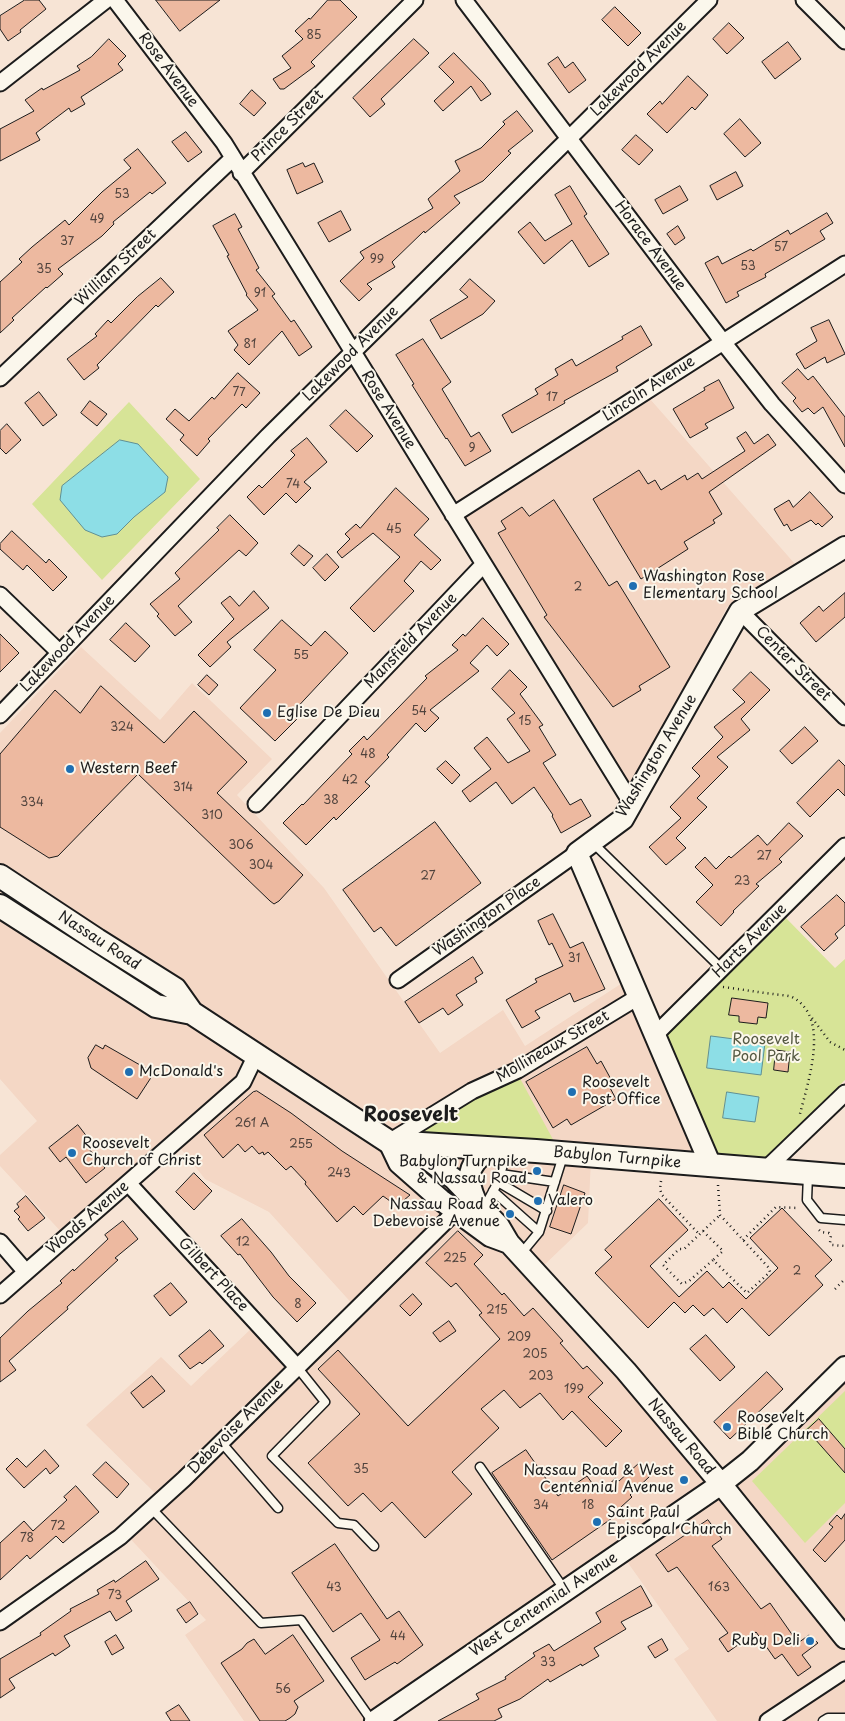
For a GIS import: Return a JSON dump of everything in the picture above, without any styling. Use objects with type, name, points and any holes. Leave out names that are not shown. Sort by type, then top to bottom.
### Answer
[{"type":"main road","name":"Washington Avenue","points":[[584,847],[623,819],[740,611],[845,548]]},
{"type":"main road","points":[[584,847],[638,996],[715,1175]]},
{"type":"main road","name":"Nassau Road","points":[[0,876],[175,989],[192,1013],[389,1142],[418,1152],[484,1200],[514,1249],[626,1371],[721,1484],[845,1638]]},
{"type":"main road","points":[[0,887],[23,891]]},
{"type":"main road","name":"Nassau Road","points":[[0,906],[156,1006],[192,1013]]},
{"type":"main road","name":"Nassau Road","points":[[389,1142],[399,1163],[456,1211],[490,1236],[514,1249]]},
{"type":"main road","name":"Babylon Turnpike","points":[[389,1142],[564,1153],[715,1175],[765,1170],[845,1176]]},
{"type":"main road","points":[[484,1200],[471,1191],[469,1173],[477,1159],[501,1149]]},
{"type":"main road","name":"West Centennial Avenue","points":[[373,1721],[721,1484],[750,1461],[845,1367]]},
{"type":"street","points":[[0,83],[106,0]]},
{"type":"street","name":"Rose Avenue","points":[[115,0],[224,143],[232,159],[632,804]]},
{"type":"street","name":"Prince Street","points":[[241,173],[415,0]]},
{"type":"street","name":"Horace Avenue","points":[[464,0],[723,342],[772,404],[845,485]]},
{"type":"street","name":"Lakewood Avenue","points":[[0,715],[268,436],[709,0]]},
{"type":"street","points":[[804,0],[845,41]]},
{"type":"street","name":"William Street","points":[[0,378],[232,159]]},
{"type":"street","name":"Lincoln Avenue","points":[[453,515],[845,264]]},
{"type":"street","name":"Mansfield Avenue","points":[[256,804],[483,565]]},
{"type":"street","points":[[0,595],[60,653]]},
{"type":"street","name":"Center Street","points":[[740,611],[845,717]]},
{"type":"street","name":"Harts Avenue","points":[[655,1035],[845,846]]},
{"type":"street","name":"Washington Place","points":[[398,980],[584,847]]},
{"type":"street","name":"Mollineaux Street","points":[[389,1142],[472,1091],[518,1070],[638,996]]},
{"type":"street","name":"Woods Avenue","points":[[0,1295],[242,1082],[256,1055]]},
{"type":"street","points":[[765,1170],[845,1093]]},
{"type":"street","name":"Gilbert Place","points":[[128,1183],[298,1367]]},
{"type":"street","name":"Debevoise Avenue","points":[[0,1622],[120,1537],[221,1442],[456,1211]]},
{"type":"street","points":[[0,1242],[26,1272]]},
{"type":"street","points":[[768,1721],[845,1670]]},
{"type":"lane","points":[[584,847],[722,969]]},
{"type":"lane","points":[[501,1149],[501,1174],[498,1182],[484,1200],[539,1232]]},
{"type":"lane","points":[[514,1249],[539,1232],[564,1153]]},
{"type":"lane","points":[[808,1173],[807,1200],[822,1218],[845,1220]]},
{"type":"lane","points":[[501,1174],[555,1182]]},
{"type":"lane","points":[[498,1182],[547,1211]]},
{"type":"lane","points":[[298,1367],[325,1402],[272,1456],[338,1524],[354,1525],[374,1546]]},
{"type":"lane","points":[[221,1442],[278,1508]]},
{"type":"lane","points":[[480,1467],[565,1591]]},
{"type":"lane","points":[[151,1508],[260,1623],[302,1620],[373,1721]]},
{"type":"lane","points":[[823,1721],[828,1718],[845,1718]]},
{"type":"path","points":[[722,986],[790,996],[801,1004],[830,1042],[845,1050]]},
{"type":"path","points":[[800,1114],[811,1072],[815,1033],[811,1017]]},
{"type":"path","points":[[713,1260],[747,1293],[770,1272],[767,1265],[720,1215],[715,1175]]},
{"type":"path","points":[[662,1181],[660,1190],[662,1196],[699,1234]]},
{"type":"path","points":[[743,1240],[776,1208],[798,1208],[802,1211]]},
{"type":"path","points":[[703,1231],[723,1251],[689,1281],[682,1284],[663,1265],[679,1249],[684,1249],[699,1234],[720,1215]]},
{"type":"path","points":[[815,1225],[821,1232],[829,1233],[832,1245],[845,1246]]},
{"type":"path","points":[[835,1289],[845,1279]]},
{"type":"shaded area","name":"Washington Rose Elementary School","points":[[650,399],[795,564],[727,607],[630,794],[463,516]]},
{"type":"shaded area","points":[[81,647],[160,720],[192,683],[272,759],[237,795],[324,888],[440,1053],[503,1010],[525,1046],[630,978],[714,1156],[591,1159],[588,1223],[537,1272],[722,1483],[845,1369],[845,1721],[717,1721],[674,1659],[689,1649],[621,1553],[372,1721],[244,1721],[185,1635],[206,1620],[124,1532],[159,1497],[86,1425],[161,1357],[191,1386],[254,1326],[294,1366],[356,1308],[269,1212],[205,1179],[174,1140],[65,1236],[0,1166],[0,1155],[37,1121],[0,1079],[0,733]]},
{"type":"green space","points":[[129,402],[200,479],[102,580],[32,504]]},
{"type":"green space","name":"Roosevelt Pool Park","points":[[786,918],[835,968],[845,959],[845,1080],[762,1162],[715,1156],[665,1037]]},
{"type":"green space","points":[[516,1071],[556,1145],[427,1139],[425,1126]]},
{"type":"green space","points":[[845,1391],[845,1503],[805,1543],[752,1481]]},
{"type":"water","points":[[120,440],[138,444],[168,477],[165,492],[134,517],[117,534],[102,537],[85,530],[60,500],[62,486]]},
{"type":"water","points":[[711,1036],[765,1043],[761,1075],[707,1068]]},
{"type":"water","points":[[727,1092],[759,1097],[755,1122],[723,1118]]},
{"type":"building","points":[[25,0],[39,0],[46,9],[8,41],[0,29],[0,16]]},
{"type":"building","points":[[156,0],[220,0],[180,31]]},
{"type":"building","points":[[328,0],[340,0],[357,17],[311,62],[315,66],[284,89],[280,89],[273,79],[291,68],[282,56],[303,39],[295,31],[310,19]]},
{"type":"building","points":[[615,7],[641,33],[628,46],[602,20]]},
{"type":"building","points":[[729,23],[744,38],[727,54],[713,39]]},
{"type":"building","points":[[109,39],[126,56],[118,64],[123,70],[81,97],[85,104],[71,112],[69,108],[36,133],[40,140],[0,161],[0,129],[34,111],[25,100],[42,88],[43,90],[80,70],[77,66],[91,57]]},
{"type":"building","points":[[414,39],[429,53],[381,99],[385,104],[370,117],[353,98]]},
{"type":"building","points":[[788,42],[801,59],[775,79],[762,62]]},
{"type":"building","points":[[454,53],[491,94],[481,101],[471,86],[443,111],[434,101],[454,82],[439,67]]},
{"type":"building","points":[[558,57],[565,68],[573,62],[586,80],[569,93],[548,64]]},
{"type":"building","points":[[688,76],[708,95],[695,110],[692,107],[667,133],[647,114],[660,101],[662,104]]},
{"type":"building","points":[[252,90],[266,103],[254,116],[240,104]]},
{"type":"building","points":[[517,111],[533,131],[508,151],[511,153],[483,181],[454,196],[460,203],[425,233],[424,231],[392,262],[395,267],[367,284],[372,289],[359,301],[340,281],[364,258],[360,252],[433,208],[428,199],[460,171],[455,161],[481,148],[505,124],[503,122]]},
{"type":"building","points":[[740,119],[761,143],[745,157],[724,134]]},
{"type":"building","points":[[186,132],[202,152],[188,162],[172,142]]},
{"type":"building","points":[[636,135],[653,150],[639,165],[622,150]]},
{"type":"building","points":[[138,149],[166,183],[152,194],[150,192],[113,222],[114,224],[102,236],[58,269],[63,274],[12,318],[14,320],[0,333],[0,282],[22,262],[19,259],[32,247],[65,220],[69,225],[102,192],[131,168],[124,160]]},
{"type":"building","points":[[303,163],[305,167],[314,163],[323,182],[297,194],[287,170]]},
{"type":"building","points":[[736,172],[743,186],[717,200],[710,186]]},
{"type":"building","points":[[570,186],[587,214],[584,216],[609,254],[589,267],[572,240],[544,264],[518,232],[530,222],[545,241],[572,224],[555,195]]},
{"type":"building","points":[[680,186],[688,200],[663,214],[655,200]]},
{"type":"building","points":[[341,211],[351,230],[329,242],[318,223]]},
{"type":"building","points":[[827,213],[833,223],[820,231],[825,239],[765,274],[766,277],[737,292],[739,296],[726,303],[705,263],[718,256],[722,264],[751,249],[753,251],[788,230],[790,234]]},
{"type":"building","points":[[235,214],[242,227],[238,229],[259,268],[256,270],[275,294],[272,296],[291,322],[294,320],[312,347],[299,356],[282,331],[249,365],[234,350],[238,345],[228,331],[258,310],[246,295],[227,256],[229,255],[213,226]]},
{"type":"building","points":[[678,226],[685,238],[675,245],[667,234]]},
{"type":"building","points":[[161,278],[174,292],[158,307],[156,305],[97,365],[99,368],[84,380],[67,359],[97,336],[95,334],[108,320],[111,323],[137,297]]},
{"type":"building","points":[[470,279],[495,301],[483,314],[441,339],[430,320],[468,297],[460,290]]},
{"type":"building","points":[[829,320],[845,354],[827,363],[825,357],[805,369],[796,354],[817,341],[811,328]]},
{"type":"building","points":[[641,326],[652,345],[616,367],[618,371],[512,433],[502,415],[538,394],[535,389],[558,375],[555,369],[572,359],[576,366],[623,339],[622,337]]},
{"type":"building","points":[[423,339],[451,382],[442,389],[471,437],[479,432],[491,451],[465,466],[412,385],[414,384],[396,355]]},
{"type":"building","points":[[798,369],[808,380],[813,376],[845,417],[845,447],[823,407],[814,414],[808,408],[802,412],[793,401],[796,398],[782,383]]},
{"type":"building","points":[[238,373],[260,393],[246,408],[242,404],[208,439],[210,441],[197,456],[180,440],[184,435],[166,419],[175,409],[189,421],[212,397],[214,399]]},
{"type":"building","points":[[719,380],[734,408],[705,424],[708,428],[690,438],[673,409]]},
{"type":"building","points":[[39,392],[57,415],[43,426],[25,403]]},
{"type":"building","points":[[90,401],[107,414],[97,426],[81,413]]},
{"type":"building","points":[[346,410],[373,436],[357,452],[330,426]]},
{"type":"building","points":[[7,424],[21,440],[6,454],[0,448],[0,431]]},
{"type":"building","points":[[746,432],[754,444],[768,434],[776,445],[709,492],[722,514],[713,520],[715,523],[684,542],[688,549],[641,579],[593,499],[639,470],[648,484],[655,480],[661,490],[685,475],[687,480],[698,473],[702,479],[745,451],[737,438]]},
{"type":"building","points":[[307,438],[327,462],[304,482],[311,488],[296,503],[286,493],[264,515],[247,497],[259,485],[262,488],[295,455],[291,451]]},
{"type":"building","points":[[396,488],[429,519],[414,535],[441,560],[431,570],[421,561],[404,581],[414,591],[374,632],[350,608],[400,557],[373,533],[342,558],[337,552],[350,539],[345,534],[356,524],[360,528]]},
{"type":"building","points":[[810,492],[833,517],[822,527],[818,523],[816,525],[811,520],[791,531],[787,524],[784,526],[774,509],[789,500],[793,507]]},
{"type":"building","points":[[554,500],[609,586],[617,581],[670,667],[639,686],[641,690],[613,707],[544,617],[547,615],[498,533],[506,529],[501,521],[522,507],[529,516]]},
{"type":"building","points":[[230,515],[258,543],[246,556],[239,550],[178,606],[192,622],[175,636],[157,616],[159,614],[150,604],[180,579],[175,573],[219,530],[217,528]]},
{"type":"building","points":[[12,531],[46,563],[49,559],[67,577],[53,591],[27,565],[23,570],[0,549],[0,544]]},
{"type":"building","points":[[299,545],[313,556],[304,566],[291,554]]},
{"type":"building","points":[[327,554],[339,567],[325,581],[313,568]]},
{"type":"building","points":[[254,591],[269,608],[227,642],[231,647],[210,667],[198,655],[234,619],[221,603],[230,596],[239,606]]},
{"type":"building","points":[[845,593],[845,617],[816,642],[800,623],[819,606],[823,611]]},
{"type":"building","points":[[483,618],[509,644],[497,656],[487,645],[470,663],[479,671],[430,710],[439,718],[425,732],[416,723],[387,755],[389,757],[365,782],[370,786],[336,820],[334,817],[306,845],[283,823],[352,754],[349,751],[364,736],[367,740],[427,678],[425,676],[458,650],[452,645],[463,634],[465,636]]},
{"type":"building","points":[[282,620],[311,646],[325,631],[348,653],[291,714],[297,719],[275,741],[240,708],[276,670],[254,650]]},
{"type":"building","points":[[126,623],[150,646],[135,662],[110,640]]},
{"type":"building","points":[[0,634],[19,653],[0,672]]},
{"type":"building","points":[[510,670],[527,687],[520,694],[543,725],[539,727],[556,755],[543,763],[570,805],[581,799],[591,816],[561,833],[553,815],[534,787],[512,804],[496,782],[470,802],[462,791],[491,769],[474,748],[487,737],[508,763],[530,751],[507,719],[515,713],[492,689]]},
{"type":"building","points":[[751,672],[770,690],[741,719],[750,730],[717,757],[728,767],[697,798],[707,807],[676,838],[686,848],[666,865],[649,847],[681,818],[670,807],[700,776],[692,768],[723,737],[714,727],[745,702],[733,690]]},
{"type":"building","points":[[207,675],[218,685],[209,695],[198,685]]},
{"type":"building","name":"Western Beef","points":[[101,686],[164,743],[194,711],[247,762],[217,793],[303,875],[279,901],[274,904],[270,901],[138,774],[58,856],[49,858],[0,827],[0,754],[55,690],[80,713]]},
{"type":"building","points":[[805,727],[818,741],[792,764],[780,751]]},
{"type":"building","points":[[839,760],[845,766],[845,796],[838,789],[810,817],[797,803]]},
{"type":"building","points":[[446,761],[460,775],[452,784],[437,769]]},
{"type":"building","points":[[435,822],[481,883],[396,946],[381,927],[374,932],[343,890]]},
{"type":"building","points":[[789,823],[803,836],[779,859],[782,862],[756,884],[759,886],[733,911],[721,926],[696,902],[713,885],[695,867],[705,857],[716,869],[729,856],[731,858],[758,835],[767,845]]},
{"type":"building","points":[[837,895],[845,903],[845,925],[835,934],[838,938],[824,951],[801,927]]},
{"type":"building","points":[[553,914],[570,948],[583,942],[605,989],[574,1002],[570,993],[535,1011],[540,1018],[522,1028],[506,1000],[537,982],[535,979],[563,966],[552,943],[549,945],[538,921]]},
{"type":"building","points":[[473,957],[483,973],[475,978],[477,982],[456,995],[463,1005],[448,1015],[443,1008],[419,1023],[405,1002]]},
{"type":"building","points":[[732,998],[768,1003],[766,1018],[758,1017],[757,1024],[739,1022],[739,1016],[729,1015]]},
{"type":"building","name":"McDonald's","points":[[96,1045],[103,1049],[105,1045],[154,1073],[137,1099],[91,1068],[88,1058]]},
{"type":"building","name":"Roosevelt Post Office","points":[[587,1047],[597,1064],[601,1061],[613,1083],[609,1086],[616,1099],[571,1125],[567,1119],[553,1128],[526,1082]]},
{"type":"building","points":[[776,1050],[790,1052],[788,1072],[774,1070]]},
{"type":"building","points":[[257,1091],[291,1113],[342,1151],[410,1195],[397,1206],[383,1196],[363,1215],[354,1206],[337,1222],[291,1166],[286,1170],[268,1152],[264,1155],[263,1152],[259,1154],[252,1146],[245,1152],[238,1144],[223,1158],[204,1135],[253,1092]]},
{"type":"building","name":"Roosevelt Church of Christ","points":[[78,1125],[88,1138],[83,1142],[105,1168],[86,1183],[66,1157],[60,1162],[49,1148]]},
{"type":"building","points":[[194,1173],[212,1191],[194,1210],[176,1192]]},
{"type":"building","points":[[564,1185],[585,1193],[571,1234],[550,1227]]},
{"type":"building","points":[[26,1196],[45,1218],[28,1231],[14,1211],[19,1207],[17,1204]]},
{"type":"building","points":[[659,1199],[688,1230],[650,1266],[679,1297],[707,1271],[723,1288],[729,1282],[746,1299],[778,1268],[750,1238],[782,1208],[832,1260],[815,1276],[823,1285],[769,1336],[742,1308],[727,1323],[713,1308],[704,1316],[693,1305],[685,1313],[674,1302],[648,1328],[595,1273],[612,1257],[605,1250]]},
{"type":"building","points":[[242,1219],[289,1276],[316,1303],[297,1322],[273,1297],[240,1254],[238,1255],[221,1236]]},
{"type":"building","points":[[123,1221],[138,1239],[115,1258],[118,1260],[67,1307],[68,1309],[9,1361],[16,1370],[0,1382],[0,1338],[28,1311],[62,1283],[60,1281],[73,1269],[74,1271],[108,1239],[105,1235]]},
{"type":"building","points":[[458,1231],[483,1255],[474,1264],[502,1295],[504,1293],[524,1316],[533,1308],[563,1341],[560,1343],[583,1369],[587,1366],[603,1383],[588,1397],[622,1431],[606,1447],[572,1411],[563,1420],[540,1393],[520,1408],[504,1390],[481,1409],[499,1428],[452,1472],[472,1494],[425,1538],[392,1502],[381,1512],[363,1493],[348,1506],[308,1463],[360,1414],[318,1369],[338,1350],[408,1426],[500,1339],[479,1315],[482,1313],[456,1283],[451,1287],[426,1263]]},
{"type":"building","points":[[171,1283],[187,1302],[170,1316],[154,1296]]},
{"type":"building","points":[[413,1294],[422,1304],[410,1316],[400,1306]]},
{"type":"building","points":[[449,1321],[456,1331],[440,1342],[433,1333]]},
{"type":"building","points":[[210,1330],[224,1346],[202,1364],[200,1362],[190,1369],[179,1356]]},
{"type":"building","points":[[706,1335],[735,1367],[720,1381],[690,1349]]},
{"type":"building","points":[[767,1372],[783,1389],[730,1439],[714,1422]]},
{"type":"building","points":[[152,1376],[165,1391],[143,1408],[131,1393]]},
{"type":"building","points":[[819,1419],[845,1449],[845,1473],[807,1430]]},
{"type":"building","points":[[45,1450],[59,1466],[50,1474],[46,1468],[24,1488],[6,1469],[17,1458],[26,1467]]},
{"type":"building","points":[[526,1450],[558,1496],[587,1476],[599,1493],[616,1478],[619,1481],[639,1463],[650,1476],[630,1495],[632,1497],[610,1517],[611,1519],[552,1560],[492,1473]]},
{"type":"building","points":[[106,1462],[129,1484],[117,1498],[93,1475]]},
{"type":"building","points":[[76,1486],[99,1512],[63,1543],[56,1536],[30,1559],[27,1555],[0,1580],[0,1543],[24,1521],[33,1531],[67,1500],[64,1497]]},
{"type":"building","points":[[845,1514],[845,1540],[825,1562],[813,1550],[833,1527],[829,1524],[837,1515],[841,1519]]},
{"type":"building","points":[[708,1520],[722,1539],[712,1546],[761,1609],[770,1603],[798,1643],[809,1635],[818,1643],[802,1655],[811,1667],[798,1676],[782,1654],[775,1659],[756,1632],[728,1652],[719,1639],[728,1633],[677,1567],[668,1572],[656,1555]]},
{"type":"building","points":[[335,1544],[387,1619],[399,1611],[423,1645],[397,1664],[395,1662],[365,1680],[351,1658],[380,1640],[361,1613],[333,1632],[292,1573]]},
{"type":"building","points":[[146,1561],[159,1579],[126,1601],[132,1611],[116,1621],[110,1611],[64,1636],[70,1646],[55,1656],[53,1653],[9,1679],[15,1688],[0,1698],[0,1659],[41,1635],[40,1633],[71,1611],[70,1609],[99,1594],[97,1590],[114,1580],[115,1582]]},
{"type":"building","points":[[641,1586],[652,1606],[621,1622],[626,1629],[594,1648],[599,1656],[550,1682],[548,1679],[520,1699],[498,1709],[502,1717],[494,1721],[438,1721],[479,1699],[476,1694],[506,1679],[505,1677],[535,1656],[533,1653],[549,1644],[554,1651],[601,1622],[596,1613]]},
{"type":"building","points":[[190,1602],[198,1614],[186,1623],[177,1610]]},
{"type":"building","points":[[116,1635],[124,1648],[112,1655],[105,1642]]},
{"type":"building","points":[[293,1635],[324,1681],[294,1701],[298,1707],[295,1714],[290,1718],[285,1721],[260,1721],[221,1663],[254,1639],[265,1654]]},
{"type":"building","points":[[662,1639],[668,1650],[655,1658],[648,1647]]},
{"type":"building","points":[[179,1705],[190,1721],[171,1721],[166,1713]]},
{"type":"place","name":"Washington Rose Elementary School","points":[[633,586]]},
{"type":"place","name":"Eglise De Dieu","points":[[267,713]]},
{"type":"place","name":"Western Beef","points":[[70,769]]},
{"type":"place","name":"McDonald's","points":[[129,1072]]},
{"type":"place","name":"Roosevelt Post Office","points":[[572,1092]]},
{"type":"place","name":"Roosevelt Church of Christ","points":[[72,1153]]},
{"type":"place","name":"Babylon Turnpike & Nassau Road","points":[[537,1171]]},
{"type":"place","name":"Valero","points":[[538,1201]]},
{"type":"place","name":"Nassau Road & Debevoise Avenue","points":[[510,1214]]},
{"type":"place","name":"Roosevelt Bible Church","points":[[727,1427]]},
{"type":"place","name":"Nassau Road & West Centennial Avenue","points":[[684,1480]]},
{"type":"place","name":"Saint Paul Episcopal Church","points":[[597,1522]]},
{"type":"place","name":"Ruby Deli","points":[[810,1641]]},
{"type":"district","name":"Roosevelt","points":[[411,1115]]}]
